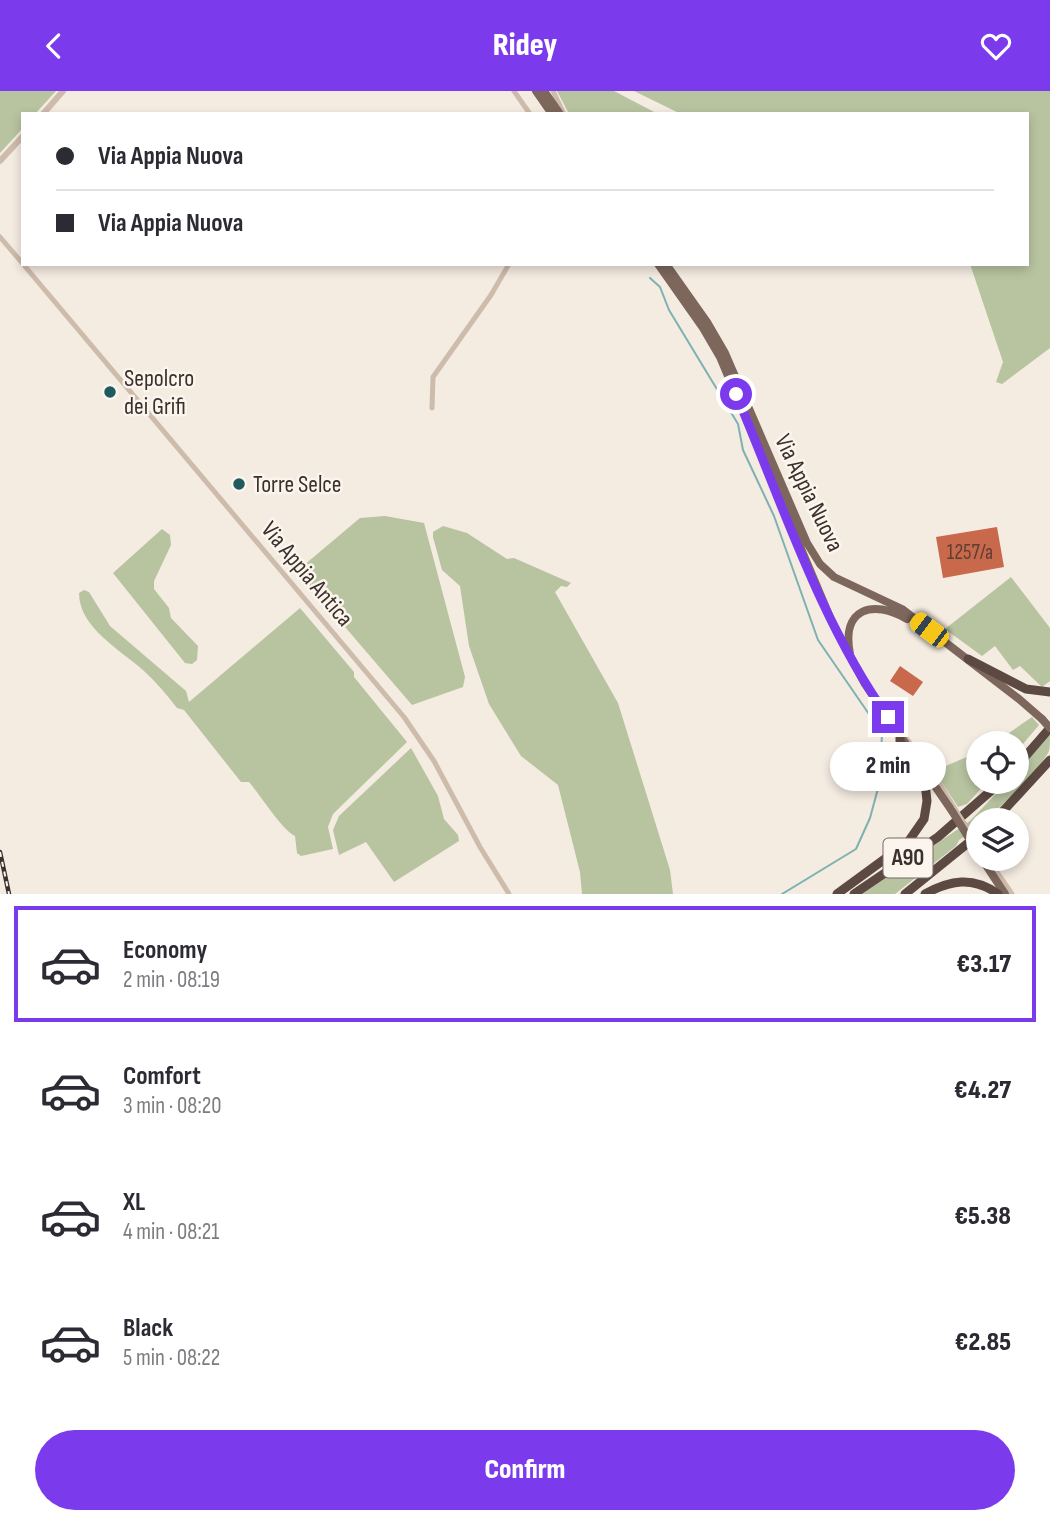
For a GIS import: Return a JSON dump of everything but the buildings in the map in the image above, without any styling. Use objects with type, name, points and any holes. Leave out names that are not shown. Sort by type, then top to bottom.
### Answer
[{"type":"highway","points":[[968,659],[1026,689],[1050,692]]},
{"type":"highway","points":[[1029,752],[1050,728]]},
{"type":"highway","points":[[837,894],[908,842],[924,819],[928,801],[925,783],[900,741],[900,734]]},
{"type":"highway","points":[[1006,808],[1050,760]]},
{"type":"highway","name":"A90","points":[[854,894],[938,837],[987,794]]},
{"type":"highway","name":"A90","points":[[905,894],[966,845]]},
{"type":"highway","points":[[925,894],[946,883],[961,881],[982,885],[998,894]]},
{"type":"main road","points":[[536,91],[551,112]]},
{"type":"main road","points":[[544,91],[560,112]]},
{"type":"main road","name":"Via Appia Nuova","points":[[659,266],[705,330],[720,357],[832,622],[852,662],[966,831]]},
{"type":"main road","name":"Via Appia Nuova","points":[[667,266],[707,322],[725,353],[814,557],[840,581],[888,602],[914,619],[968,659],[1050,728]]},
{"type":"main road","points":[[852,662],[849,632],[853,622],[863,611],[881,608],[914,619]]},
{"type":"main road","name":"Via Appia Nuova","points":[[991,871],[1005,894]]},
{"type":"street","points":[[45,112],[63,91]]},
{"type":"street","points":[[514,91],[529,112]]},
{"type":"street","points":[[553,91],[561,112]]},
{"type":"street","points":[[0,161],[21,138]]},
{"type":"street","name":"Via Appia Antica","points":[[0,237],[21,262]]},
{"type":"street","name":"Via Appia Antica","points":[[25,266],[404,716],[434,761],[480,847],[509,894]]},
{"type":"street","points":[[432,408],[433,377],[508,266]]},
{"type":"street","name":"Via Appia Nuova","points":[[888,717],[931,769],[953,810],[966,828]]},
{"type":"street","name":"Via Appia Nuova","points":[[993,871],[1012,894]]},
{"type":"green space","points":[[0,91],[56,91],[37,112],[21,112],[21,130],[0,153]]},
{"type":"green space","points":[[557,91],[614,91],[654,112],[568,112]]},
{"type":"green space","points":[[634,91],[1050,91],[1050,348],[1002,384],[996,382],[1003,362],[971,266],[1029,266],[1029,112],[677,112]]},
{"type":"green space","points":[[385,516],[424,523],[465,677],[463,687],[412,705],[297,571],[360,518]]},
{"type":"green space","points":[[443,526],[467,533],[507,559],[514,558],[571,583],[567,587],[561,586],[555,592],[618,703],[670,870],[673,894],[582,894],[580,872],[558,785],[521,756],[489,704],[469,646],[460,586],[442,570],[433,537],[433,532]]},
{"type":"green space","points":[[162,529],[170,535],[171,545],[154,581],[154,589],[169,608],[171,618],[198,646],[197,660],[192,664],[185,663],[113,573]]},
{"type":"green space","points":[[1011,577],[1050,628],[1050,681],[1042,687],[1020,666],[1013,670],[995,646],[982,656],[945,629]]},
{"type":"green space","points":[[84,590],[89,592],[110,626],[186,691],[189,702],[300,608],[354,672],[354,677],[407,742],[333,814],[328,827],[333,849],[301,856],[297,853],[295,836],[278,820],[249,782],[241,782],[184,710],[177,708],[148,675],[94,628],[81,606],[79,593]]},
{"type":"green space","points":[[1032,717],[1039,725],[1029,737],[1029,731],[1012,731]]},
{"type":"green space","points":[[1050,735],[1049,751],[1029,777],[1029,759]]},
{"type":"green space","points":[[411,748],[438,796],[444,819],[458,835],[459,841],[394,882],[366,842],[339,855],[333,830],[339,816]]},
{"type":"green space","points":[[966,757],[966,794],[976,794],[967,804],[958,807],[939,778],[939,769]]},
{"type":"green space","points":[[996,794],[1014,794],[999,808],[982,808]]},
{"type":"green space","points":[[966,824],[966,835],[956,846],[895,894],[862,894]]},
{"type":"waterway","points":[[650,278],[660,287],[669,310],[738,424],[743,450],[774,516],[818,640],[882,733],[880,781],[870,818],[856,849],[782,894]]},
{"type":"railway","points":[[0,852],[9,894]]},
{"type":"place","name":"Sepolcro dei Grifi","points":[[110,392]]},
{"type":"place","name":"Torre Selce","points":[[239,484]]},
{"type":"route","points":[[736,394],[836,630],[861,678],[888,717]]}]
